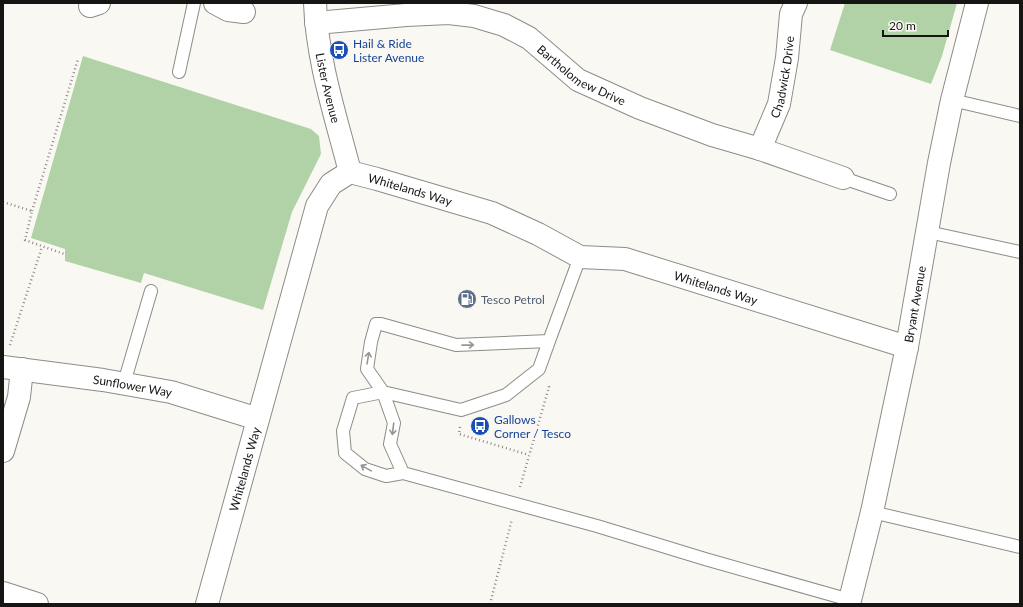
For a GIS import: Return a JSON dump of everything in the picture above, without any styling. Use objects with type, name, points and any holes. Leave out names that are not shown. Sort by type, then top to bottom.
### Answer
[{"type":"street","points":[[215,3],[228,10],[244,12]]},
{"type":"street","name":"Chadwick Drive","points":[[760,149],[779,104],[787,58],[791,14],[796,3]]},
{"type":"street","name":"Bryant Avenue","points":[[850,602],[872,512],[907,347],[952,100],[977,3]]},
{"type":"street","name":"Bartholomew Drive","points":[[315,13],[406,15],[450,8],[504,25],[529,38],[578,80],[640,108],[712,135],[760,149],[843,178]]},
{"type":"street","name":"Lister Avenue","points":[[315,13],[325,77],[350,172]]},
{"type":"street","name":"Whitelands Way","points":[[207,604],[317,206],[331,184],[350,172],[492,213],[538,234],[580,257],[625,259],[907,347]]},
{"type":"street","points":[[3,451],[19,397],[11,362]]},
{"type":"street","name":"Sunflower Way","points":[[11,362],[171,392],[258,419]]},
{"type":"street","points":[[3,593],[37,604]]},
{"type":"lane","points":[[179,72],[194,3]]},
{"type":"lane","points":[[952,100],[1020,116]]},
{"type":"lane","points":[[843,178],[890,194]]},
{"type":"lane","points":[[928,232],[1020,252]]},
{"type":"lane","points":[[580,257],[540,370],[506,395],[461,410],[383,392],[353,398],[343,431],[345,453],[365,469],[386,476],[403,473],[597,526],[850,602]]},
{"type":"lane","points":[[124,384],[151,291]]},
{"type":"lane","points":[[403,473],[390,444],[394,423],[383,392],[367,369],[374,326],[381,324],[456,345],[549,341]]},
{"type":"lane","points":[[872,512],[1020,548]]},
{"type":"path","points":[[64,254],[25,240],[32,211],[78,59]]},
{"type":"path","points":[[3,202],[32,211]]},
{"type":"path","points":[[11,362],[42,247]]},
{"type":"path","points":[[461,410],[459,434],[529,455]]},
{"type":"green space","points":[[845,3],[957,3],[942,56],[931,84],[830,50]]},
{"type":"green space","points":[[83,56],[311,129],[319,136],[321,154],[292,212],[263,310],[144,273],[141,283],[65,261],[65,249],[31,238]]},
{"type":"place","name":"Hail & Ride Lister Avenue","points":[[339,50]]},
{"type":"place","name":"Tesco Petrol","points":[[467,299]]},
{"type":"place","name":"Gallows Corner / Tesco","points":[[480,426]]}]
